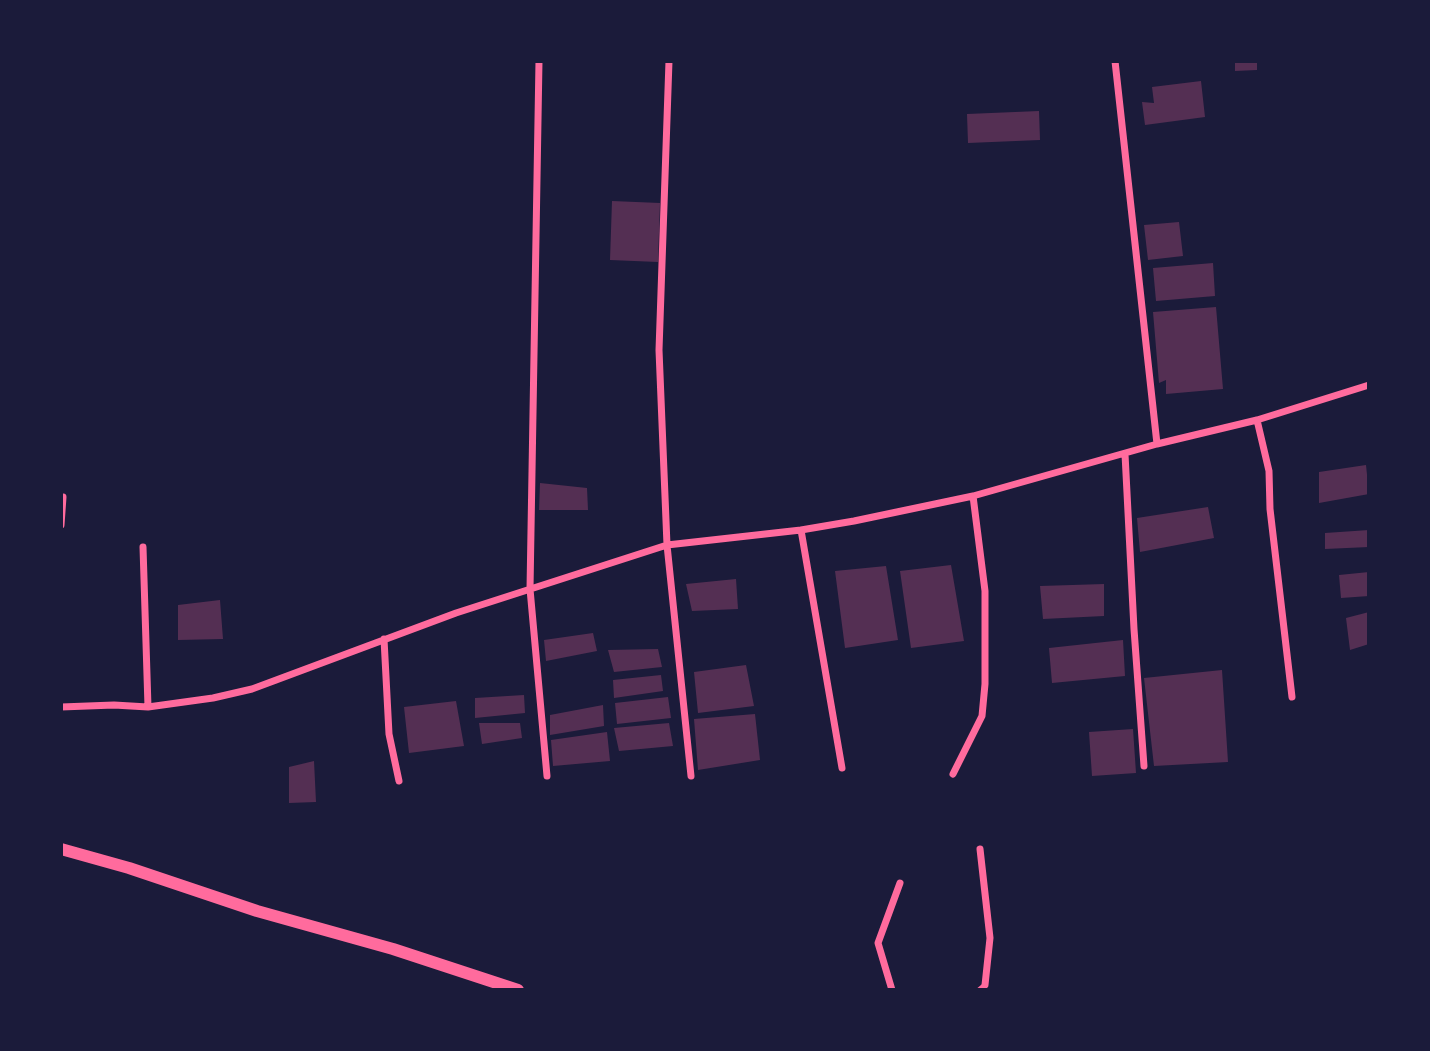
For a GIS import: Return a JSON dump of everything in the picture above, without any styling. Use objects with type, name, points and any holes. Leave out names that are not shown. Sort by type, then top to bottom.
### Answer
[{"type":"street","points":[[539,61],[530,589],[547,776]]},
{"type":"street","points":[[669,61],[659,350],[667,545],[691,776]]},
{"type":"street","points":[[1115,61],[1157,444]]},
{"type":"street","points":[[61,707],[148,707],[213,698],[251,688],[456,612],[667,545],[801,530],[973,496],[1157,444],[1257,420],[1369,385]]},
{"type":"street","points":[[1257,420],[1269,471],[1270,509],[1292,697]]},
{"type":"street","points":[[1125,454],[1144,766]]},
{"type":"street","points":[[953,774],[982,716],[984,694],[985,591],[973,496]]},
{"type":"street","points":[[61,525],[63,497]]},
{"type":"street","points":[[801,530],[842,768]]},
{"type":"street","points":[[144,547],[148,707]]},
{"type":"street","points":[[383,639],[389,734],[399,781]]},
{"type":"street","points":[[61,849],[130,868],[257,911],[393,949],[519,990]]},
{"type":"street","points":[[980,849],[990,937],[982,988]]},
{"type":"street","points":[[892,990],[878,943],[900,883]]},
{"type":"building","points":[[1235,61],[1257,61],[1257,70],[1235,71]]},
{"type":"building","points":[[1201,81],[1205,117],[1145,125],[1142,102],[1154,103],[1152,87]]},
{"type":"building","points":[[1039,111],[1040,140],[968,143],[967,114]]},
{"type":"building","points":[[612,201],[660,203],[658,262],[610,260]]},
{"type":"building","points":[[1179,222],[1183,256],[1148,260],[1144,225]]},
{"type":"building","points":[[1213,263],[1215,296],[1156,301],[1153,268]]},
{"type":"building","points":[[1216,307],[1223,389],[1166,394],[1166,380],[1159,383],[1153,312]]},
{"type":"building","points":[[1366,465],[1369,494],[1319,503],[1319,472]]},
{"type":"building","points":[[540,483],[587,488],[588,510],[539,510]]},
{"type":"building","points":[[1208,507],[1214,538],[1140,552],[1137,518]]},
{"type":"building","points":[[1369,530],[1369,547],[1325,549],[1325,533]]},
{"type":"building","points":[[951,565],[964,641],[911,648],[900,571]]},
{"type":"building","points":[[886,566],[898,640],[845,648],[835,571]]},
{"type":"building","points":[[1369,572],[1369,596],[1341,598],[1339,575]]},
{"type":"building","points":[[736,579],[738,609],[692,611],[686,584]]},
{"type":"building","points":[[1104,584],[1104,616],[1043,619],[1040,586]]},
{"type":"building","points":[[220,600],[223,639],[178,640],[178,605]]},
{"type":"building","points":[[1369,612],[1369,644],[1350,650],[1346,618]]},
{"type":"building","points":[[593,633],[597,651],[546,661],[544,640]]},
{"type":"building","points":[[1123,640],[1125,676],[1052,683],[1049,648]]},
{"type":"building","points":[[658,649],[662,667],[614,672],[608,650]]},
{"type":"building","points":[[746,665],[754,706],[698,713],[694,672]]},
{"type":"building","points":[[1222,670],[1228,762],[1154,766],[1144,678]]},
{"type":"building","points":[[661,675],[663,691],[614,698],[613,680]]},
{"type":"building","points":[[524,695],[525,713],[475,718],[475,698]]},
{"type":"building","points":[[668,697],[671,718],[617,724],[615,703]]},
{"type":"building","points":[[456,701],[464,746],[409,753],[404,707]]},
{"type":"building","points":[[603,705],[604,726],[550,735],[550,715]]},
{"type":"building","points":[[755,714],[760,760],[698,770],[694,719]]},
{"type":"building","points":[[479,723],[520,723],[522,738],[482,744]]},
{"type":"building","points":[[669,723],[673,746],[619,751],[614,728]]},
{"type":"building","points":[[1133,729],[1136,773],[1092,776],[1089,732]]},
{"type":"building","points":[[607,732],[610,761],[553,766],[551,740]]},
{"type":"building","points":[[314,761],[316,802],[289,803],[289,767]]}]
